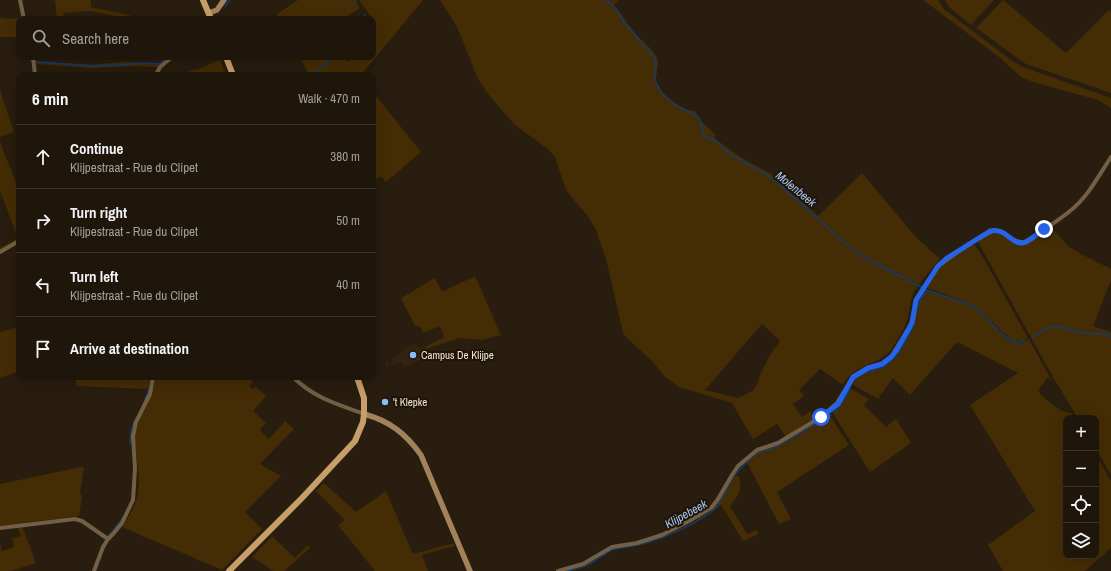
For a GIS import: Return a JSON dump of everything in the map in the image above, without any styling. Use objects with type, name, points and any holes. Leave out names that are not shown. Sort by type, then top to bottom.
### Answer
[{"type":"main road","points":[[203,0],[210,16]]},
{"type":"main road","points":[[227,60],[232,72]]},
{"type":"main road","points":[[229,571],[280,521],[350,447],[358,435],[364,414],[364,398],[358,380]]},
{"type":"street","points":[[20,0],[23,16]]},
{"type":"street","points":[[210,16],[217,10],[224,0]]},
{"type":"street","points":[[33,60],[35,72]]},
{"type":"street","points":[[158,72],[160,67],[168,60]]},
{"type":"street","points":[[558,571],[583,564],[612,547],[637,543],[662,535],[712,507],[738,466],[757,450],[778,443],[821,417],[838,404],[853,377],[868,368],[882,364],[891,357],[913,319],[914,303],[942,262],[990,231],[994,230],[1001,231],[1017,242],[1022,243],[1027,241],[1070,211],[1084,196],[1111,156]]},
{"type":"street","points":[[0,252],[16,243]]},
{"type":"street","points":[[94,571],[103,547],[108,538],[122,523],[133,500],[135,469],[133,436],[136,422],[150,394],[152,380]]},
{"type":"street","points":[[296,380],[319,397],[381,419],[410,441],[421,455],[470,571]]},
{"type":"street","points":[[0,528],[75,519],[82,521],[108,538]]},
{"type":"shaded area","points":[[55,0],[91,0],[91,7],[131,16],[115,16],[91,11],[63,13],[64,16],[57,16]]},
{"type":"shaded area","points":[[298,0],[355,0],[360,8],[348,16],[278,16],[277,14]]},
{"type":"shaded area","points":[[359,0],[423,0],[376,57],[376,16],[371,16]]},
{"type":"shaded area","points":[[440,0],[618,0],[614,5],[633,31],[655,54],[658,60],[656,79],[657,84],[666,95],[684,108],[695,111],[702,122],[716,135],[714,138],[742,158],[768,172],[790,189],[818,216],[862,173],[916,237],[940,259],[924,277],[914,292],[905,326],[891,350],[879,360],[853,373],[843,385],[820,369],[799,390],[804,396],[793,404],[802,417],[810,411],[814,418],[786,437],[777,424],[753,439],[732,403],[679,387],[665,377],[652,361],[623,333],[606,259],[596,230],[587,215],[566,190],[555,157],[548,149],[515,125],[488,94],[478,79],[457,27]],"holes":[[[762,324],[780,341],[768,358],[754,390],[738,398],[705,390]]]},
{"type":"shaded area","points":[[923,0],[938,0],[944,9],[1011,60],[1023,67],[1111,98],[1111,108],[1098,100],[1033,82],[1021,77],[999,57]]},
{"type":"shaded area","points":[[945,0],[994,0],[971,25],[949,7]]},
{"type":"shaded area","points":[[1003,0],[1066,53],[1109,10],[1111,12],[1111,93],[1026,64],[976,28]]},
{"type":"shaded area","points":[[0,18],[16,18],[16,37],[0,37]]},
{"type":"shaded area","points":[[220,60],[225,72],[188,72],[195,69],[196,70]]},
{"type":"shaded area","points":[[302,60],[347,60],[348,62],[351,60],[373,60],[363,72],[308,72]]},
{"type":"shaded area","points":[[34,61],[90,65],[123,62],[161,63],[158,67],[133,66],[91,68],[38,64],[35,66]]},
{"type":"shaded area","points":[[0,90],[14,132],[0,137]]},
{"type":"shaded area","points":[[376,96],[421,152],[386,182],[381,176],[376,179]]},
{"type":"shaded area","points":[[0,142],[16,182],[16,233],[0,191]]},
{"type":"shaded area","points":[[1051,227],[1068,246],[1111,269],[1111,280],[1093,326],[1111,332],[1111,475],[1099,454],[1099,415],[1076,415],[1054,379],[977,241],[992,232],[997,231],[1020,244]]},
{"type":"shaded area","points":[[16,239],[16,242],[0,251],[0,248]]},
{"type":"shaded area","points":[[972,243],[984,259],[1028,338],[1019,342],[1013,341],[973,305],[925,287],[939,267]]},
{"type":"shaded area","points":[[475,276],[501,335],[482,340],[460,338],[426,349],[425,347],[444,337],[440,326],[423,333],[418,326],[415,326],[401,298],[435,278],[442,292]]},
{"type":"shaded area","points":[[925,290],[952,298],[966,303],[982,314],[1007,339],[1018,344],[1029,339],[1052,381],[1048,377],[1038,391],[1053,405],[1061,410],[1071,413],[1072,415],[1063,415],[1063,559],[1099,559],[1085,571],[1003,571],[988,545],[1035,511],[970,405],[1018,373],[957,342],[910,395],[893,378],[878,399],[850,383],[855,376],[869,369],[885,364],[891,359],[913,325],[915,304]]},
{"type":"shaded area","points":[[16,328],[16,372],[0,378],[0,332]]},
{"type":"shaded area","name":"Campus De Klijpe","points":[[416,344],[419,349],[425,347],[429,356],[403,367],[401,362],[386,367],[385,363],[388,361],[389,364],[393,362],[392,359],[399,355],[405,348]]},
{"type":"shaded area","points":[[75,380],[150,380],[148,389],[77,386]]},
{"type":"shaded area","points":[[153,380],[251,380],[253,382],[249,386],[252,389],[256,387],[266,396],[253,411],[266,423],[260,430],[269,439],[285,421],[294,429],[260,464],[281,476],[245,512],[262,529],[222,570],[122,527],[134,506],[139,486],[135,433]]},
{"type":"shaded area","points":[[848,387],[869,399],[864,405],[886,427],[896,419],[911,443],[870,472],[832,412],[838,405]]},
{"type":"shaded area","points":[[829,414],[849,445],[777,492],[791,519],[779,524],[746,461],[759,451],[776,445]]},
{"type":"shaded area","points":[[1099,460],[1111,481],[1111,548],[1099,559]]},
{"type":"shaded area","points":[[81,467],[84,468],[80,492],[82,497],[79,516],[0,526],[0,484]]},
{"type":"shaded area","points":[[734,474],[735,476],[738,475],[740,480],[740,488],[738,495],[730,506],[747,534],[756,530],[759,534],[743,541],[721,505],[697,521],[696,519],[716,505]]},
{"type":"shaded area","points":[[324,483],[356,512],[386,491],[413,554],[454,543],[455,546],[422,555],[428,571],[375,571],[338,525],[345,520],[316,491]]},
{"type":"shaded area","points":[[22,526],[36,563],[11,571],[0,571],[0,543],[2,551],[14,547],[12,538],[21,536],[17,527]]},
{"type":"shaded area","points":[[272,536],[295,558],[308,545],[310,548],[284,571],[273,571],[252,557]]},
{"type":"waterway","points":[[225,7],[230,0]]},
{"type":"waterway","name":"Molenbeek","points":[[606,0],[616,9],[624,22],[655,58],[655,80],[661,93],[673,104],[699,118],[704,136],[714,140],[733,156],[765,174],[780,185],[845,243],[862,256],[927,290],[973,306],[1007,338],[1016,343],[1025,340]]},
{"type":"waterway","points":[[37,62],[95,66],[146,63],[159,64],[164,60]]},
{"type":"waterway","points":[[316,72],[330,60]]},
{"type":"waterway","name":"Klijpebeek","points":[[917,307],[927,290]]},
{"type":"waterway","name":"Klijpebeek","points":[[835,413],[847,395],[851,384],[855,379],[862,374],[886,365],[895,356],[912,329],[915,317]]},
{"type":"waterway","name":"Molenbeek","points":[[1032,337],[1042,331],[1056,326],[1086,334],[1104,334],[1111,337]]},
{"type":"waterway","points":[[145,399],[149,389]]},
{"type":"waterway","name":"Klijpebeek","points":[[732,478],[754,455],[778,446],[831,415]]},
{"type":"waterway","points":[[130,444],[131,431],[134,422]]},
{"type":"waterway","name":"Klijpebeek","points":[[567,571],[578,569],[587,565],[612,550],[650,542],[693,523],[717,507],[731,481]]},
{"type":"waterway","points":[[108,535],[122,519]]},
{"type":"place","name":"Campus De Klijpe","points":[[413,355]]},
{"type":"place","name":"'t Klepke","points":[[385,402]]},
{"type":"route","points":[[821,417],[838,404],[848,383],[853,377],[868,368],[882,364],[896,351],[912,323],[914,303],[942,262],[990,231],[1001,231],[1017,242],[1022,243],[1044,229]]}]
